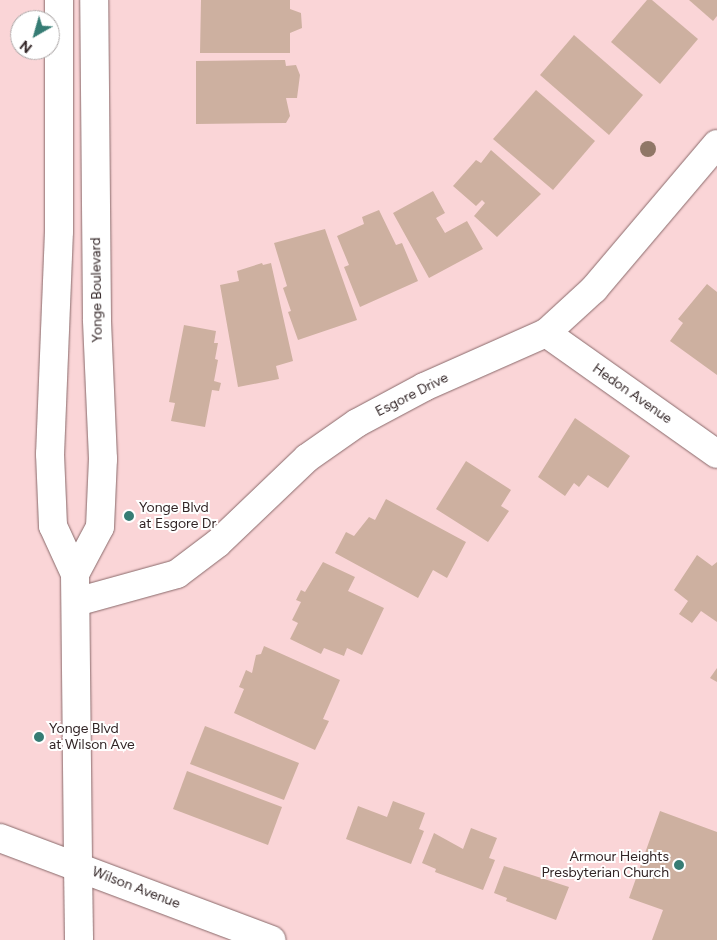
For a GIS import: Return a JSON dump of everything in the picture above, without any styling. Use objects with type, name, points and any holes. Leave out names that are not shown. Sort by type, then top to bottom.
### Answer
[{"type":"street","points":[[59,0],[59,231],[50,454],[53,526],[75,574],[79,940]]},
{"type":"street","name":"Yonge Boulevard","points":[[75,574],[100,527],[103,459],[97,319],[94,0]]},
{"type":"street","name":"Esgore Drive","points":[[76,602],[177,574],[218,543],[307,458],[357,423],[424,387],[546,333],[594,289],[717,144]]},
{"type":"street","name":"Hedon Avenue","points":[[546,333],[717,454]]},
{"type":"street","name":"Wilson Avenue","points":[[0,838],[272,940]]},
{"type":"building","points":[[201,0],[290,0],[290,9],[301,13],[302,28],[290,33],[290,53],[200,53]]},
{"type":"building","points":[[647,0],[652,0],[698,39],[660,84],[611,42]]},
{"type":"building","points":[[689,0],[717,0],[717,16],[713,21]]},
{"type":"building","points":[[574,35],[643,95],[609,135],[540,75]]},
{"type":"building","points":[[285,60],[286,66],[296,65],[300,75],[297,98],[286,98],[290,116],[286,123],[196,124],[196,61]]},
{"type":"building","points":[[536,90],[595,141],[553,190],[493,139]]},
{"type":"building","points":[[491,150],[541,194],[497,237],[474,216],[485,203],[482,200],[476,206],[453,186],[476,160],[481,163]]},
{"type":"building","points":[[433,191],[445,213],[436,218],[445,233],[467,221],[483,249],[429,278],[393,213]]},
{"type":"building","points":[[379,210],[396,245],[402,243],[418,281],[360,307],[344,267],[349,265],[337,236],[364,224],[362,217]]},
{"type":"building","points":[[325,229],[357,320],[298,340],[288,312],[291,311],[283,288],[287,286],[274,243]]},
{"type":"building","points":[[262,263],[263,265],[271,263],[293,361],[276,366],[279,379],[238,387],[220,285],[239,281],[237,271]]},
{"type":"building","points":[[707,284],[717,292],[717,375],[670,341],[683,323],[678,319]]},
{"type":"building","points":[[184,325],[216,331],[214,343],[218,343],[215,359],[218,360],[214,381],[221,383],[219,391],[212,390],[205,427],[171,421],[175,403],[169,402]]},
{"type":"building","points":[[575,418],[630,456],[608,488],[588,475],[579,487],[574,483],[565,496],[538,477]]},
{"type":"building","points":[[466,461],[511,490],[501,506],[509,511],[488,542],[436,509]]},
{"type":"building","points":[[386,499],[466,542],[447,578],[433,570],[418,598],[335,553],[346,532],[354,536],[369,517],[375,520]]},
{"type":"building","points":[[697,555],[712,566],[717,562],[717,622],[701,611],[692,623],[679,614],[688,601],[674,590]]},
{"type":"building","points":[[323,562],[355,577],[348,591],[384,608],[362,655],[347,648],[344,656],[324,648],[321,654],[290,639],[298,623],[292,620],[301,602],[296,600],[301,590],[305,592]]},
{"type":"building","points":[[264,646],[340,680],[323,719],[329,721],[315,750],[234,713],[244,689],[239,687],[246,670],[252,673],[256,655],[261,654]]},
{"type":"building","points":[[717,668],[717,682],[710,678]]},
{"type":"building","points":[[205,726],[299,763],[284,800],[190,764]]},
{"type":"building","points":[[187,771],[282,807],[268,845],[173,809]]},
{"type":"building","points":[[393,801],[425,813],[419,829],[424,831],[411,864],[346,839],[358,806],[387,817]]},
{"type":"building","name":"Armour Heights Presbyterian Church","points":[[660,811],[717,832],[717,940],[652,940],[663,910],[629,898]]},
{"type":"building","points":[[471,828],[497,838],[489,858],[495,860],[483,890],[435,872],[436,869],[422,863],[434,833],[463,849]]},
{"type":"building","points":[[504,866],[569,887],[556,920],[506,901],[507,898],[494,893]]},
{"type":"place","name":"Yonge Blvd at Esgore Dr","points":[[129,516]]},
{"type":"place","name":"Yonge Blvd at Wilson Ave","points":[[39,737]]},
{"type":"place","name":"Armour Heights Presbyterian Church","points":[[679,865]]}]
